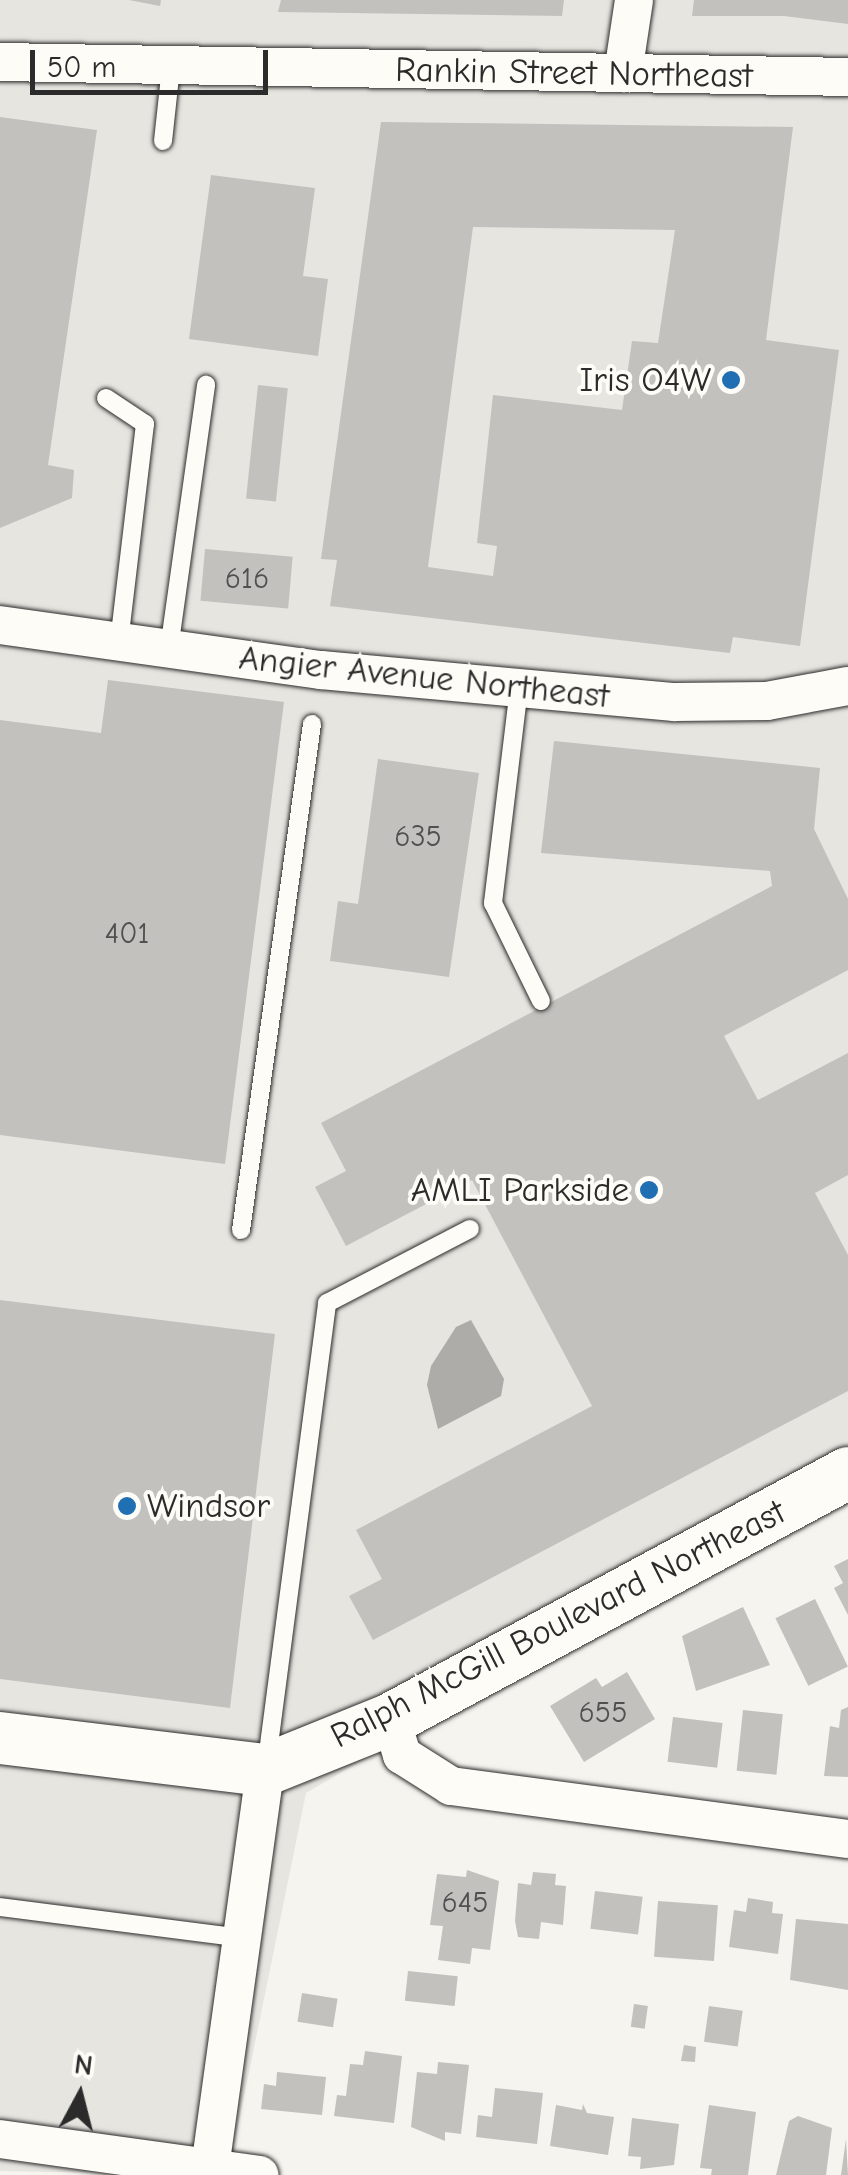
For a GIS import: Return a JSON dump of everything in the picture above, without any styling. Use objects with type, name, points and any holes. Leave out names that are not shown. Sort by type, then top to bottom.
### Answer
[{"type":"main road","name":"Ralph McGill Boulevard Northeast","points":[[265,1770],[391,1719],[848,1473]]},
{"type":"main road","points":[[0,1738],[265,1770]]},
{"type":"street","points":[[623,73],[634,0]]},
{"type":"street","name":"Rankin Street Northeast","points":[[0,62],[848,76]]},
{"type":"street","name":"Angier Avenue Northeast","points":[[0,625],[169,649],[675,702],[767,700],[848,686]]},
{"type":"street","points":[[391,1719],[402,1755],[452,1786],[848,1839]]},
{"type":"street","points":[[210,2171],[265,1770]]},
{"type":"street","points":[[0,2139],[260,2175]]},
{"type":"lane","points":[[163,142],[171,67]]},
{"type":"lane","points":[[169,649],[206,385]]},
{"type":"lane","points":[[106,398],[145,424],[119,642]]},
{"type":"lane","points":[[519,688],[493,903],[541,1001]]},
{"type":"lane","points":[[242,1230],[312,724]]},
{"type":"lane","points":[[265,1770],[327,1303],[470,1229]]},
{"type":"lane","points":[[0,1907],[242,1938]]},
{"type":"shaded area","points":[[0,0],[848,0],[848,1478],[306,1793],[228,2175],[0,2171]]},
{"type":"shaded area","points":[[471,1320],[504,1379],[501,1396],[438,1429],[427,1385],[431,1366],[456,1327]]},
{"type":"building","points":[[129,0],[161,0],[160,6]]},
{"type":"building","points":[[281,0],[564,0],[562,16],[278,12]]},
{"type":"building","points":[[694,0],[848,0],[848,24],[784,16],[692,16]]},
{"type":"building","points":[[0,117],[97,130],[48,465],[74,470],[72,498],[0,528]]},
{"type":"building","name":"Iris O4W","points":[[381,122],[793,127],[766,340],[839,350],[800,646],[733,637],[730,653],[330,606],[337,560],[321,559]],"holes":[[[473,227],[675,230],[658,343],[632,341],[622,410],[493,395],[477,543],[497,546],[493,576],[428,567]]]},
{"type":"building","points":[[211,175],[315,188],[303,276],[328,279],[318,356],[189,339]]},
{"type":"building","points":[[258,385],[288,388],[276,502],[246,498]]},
{"type":"building","points":[[205,549],[293,557],[288,608],[200,601]]},
{"type":"building","points":[[108,680],[284,702],[225,1164],[0,1135],[0,720],[101,733]]},
{"type":"building","name":"AMLI Parkside","points":[[554,741],[820,768],[814,829],[848,899],[848,970],[724,1036],[758,1100],[848,1053],[848,1175],[815,1193],[848,1255],[848,1391],[373,1640],[349,1596],[382,1579],[356,1530],[592,1406],[472,1180],[346,1246],[315,1187],[346,1171],[321,1123],[772,886],[770,871],[541,853]]},
{"type":"building","points":[[378,759],[479,773],[449,977],[330,961],[338,901],[358,904]]},
{"type":"building","name":"Windsor","points":[[0,1300],[275,1334],[230,1708],[0,1679]]},
{"type":"building","points":[[848,1559],[848,1615],[834,1588],[843,1583],[834,1566]]},
{"type":"building","points":[[815,1599],[848,1666],[808,1686],[775,1618]]},
{"type":"building","points":[[743,1607],[770,1665],[696,1691],[682,1636]]},
{"type":"building","points":[[627,1672],[655,1719],[584,1762],[550,1706],[596,1678],[602,1687]]},
{"type":"building","points":[[848,1707],[848,1777],[824,1776],[830,1726],[839,1728],[841,1710]]},
{"type":"building","points":[[743,1710],[783,1714],[776,1775],[737,1771]]},
{"type":"building","points":[[673,1717],[723,1723],[717,1768],[668,1762]]},
{"type":"building","points":[[467,1870],[499,1881],[490,1950],[472,1948],[470,1964],[438,1960],[443,1926],[430,1925],[437,1874],[466,1877]]},
{"type":"building","points":[[533,1872],[556,1874],[555,1885],[566,1886],[563,1925],[541,1922],[539,1939],[518,1937],[515,1921],[518,1883],[531,1885]]},
{"type":"building","points":[[595,1891],[643,1897],[638,1935],[590,1929]]},
{"type":"building","points":[[748,1898],[773,1902],[772,1913],[783,1914],[778,1954],[729,1947],[734,1910],[746,1912]]},
{"type":"building","points":[[658,1901],[718,1905],[714,1961],[654,1957]]},
{"type":"building","points":[[796,1919],[848,1924],[848,1990],[790,1980]]},
{"type":"building","points":[[408,1971],[458,1976],[455,2006],[405,2001]]},
{"type":"building","points":[[302,1993],[338,1999],[333,2027],[297,2022]]},
{"type":"building","points":[[634,2004],[648,2006],[645,2029],[631,2027]]},
{"type":"building","points":[[709,2006],[743,2011],[738,2046],[704,2042]]},
{"type":"building","points":[[684,2045],[696,2047],[695,2062],[681,2061]]},
{"type":"building","points":[[365,2051],[402,2056],[394,2123],[334,2116],[337,2095],[346,2096],[350,2064],[363,2065]]},
{"type":"building","points":[[438,2062],[469,2065],[461,2134],[445,2132],[445,2141],[411,2127],[417,2072],[437,2074]]},
{"type":"building","points":[[277,2072],[326,2077],[322,2115],[261,2109],[264,2084],[276,2086]]},
{"type":"building","points":[[495,2088],[543,2093],[537,2144],[476,2137],[478,2115],[492,2117]]},
{"type":"building","points":[[583,2104],[587,2113],[614,2117],[608,2155],[550,2146],[556,2105],[582,2110]]},
{"type":"building","points":[[709,2105],[756,2112],[748,2175],[711,2175],[712,2169],[700,2168]]},
{"type":"building","points":[[798,2116],[832,2128],[826,2175],[776,2175],[789,2121]]},
{"type":"building","points":[[632,2118],[679,2124],[674,2165],[640,2169],[641,2157],[628,2156]]},
{"type":"building","points":[[846,2139],[848,2175],[841,2175]]},
{"type":"place","name":"Iris O4W","points":[[731,380]]},
{"type":"place","name":"AMLI Parkside","points":[[649,1190]]},
{"type":"place","name":"Windsor","points":[[127,1506]]}]
